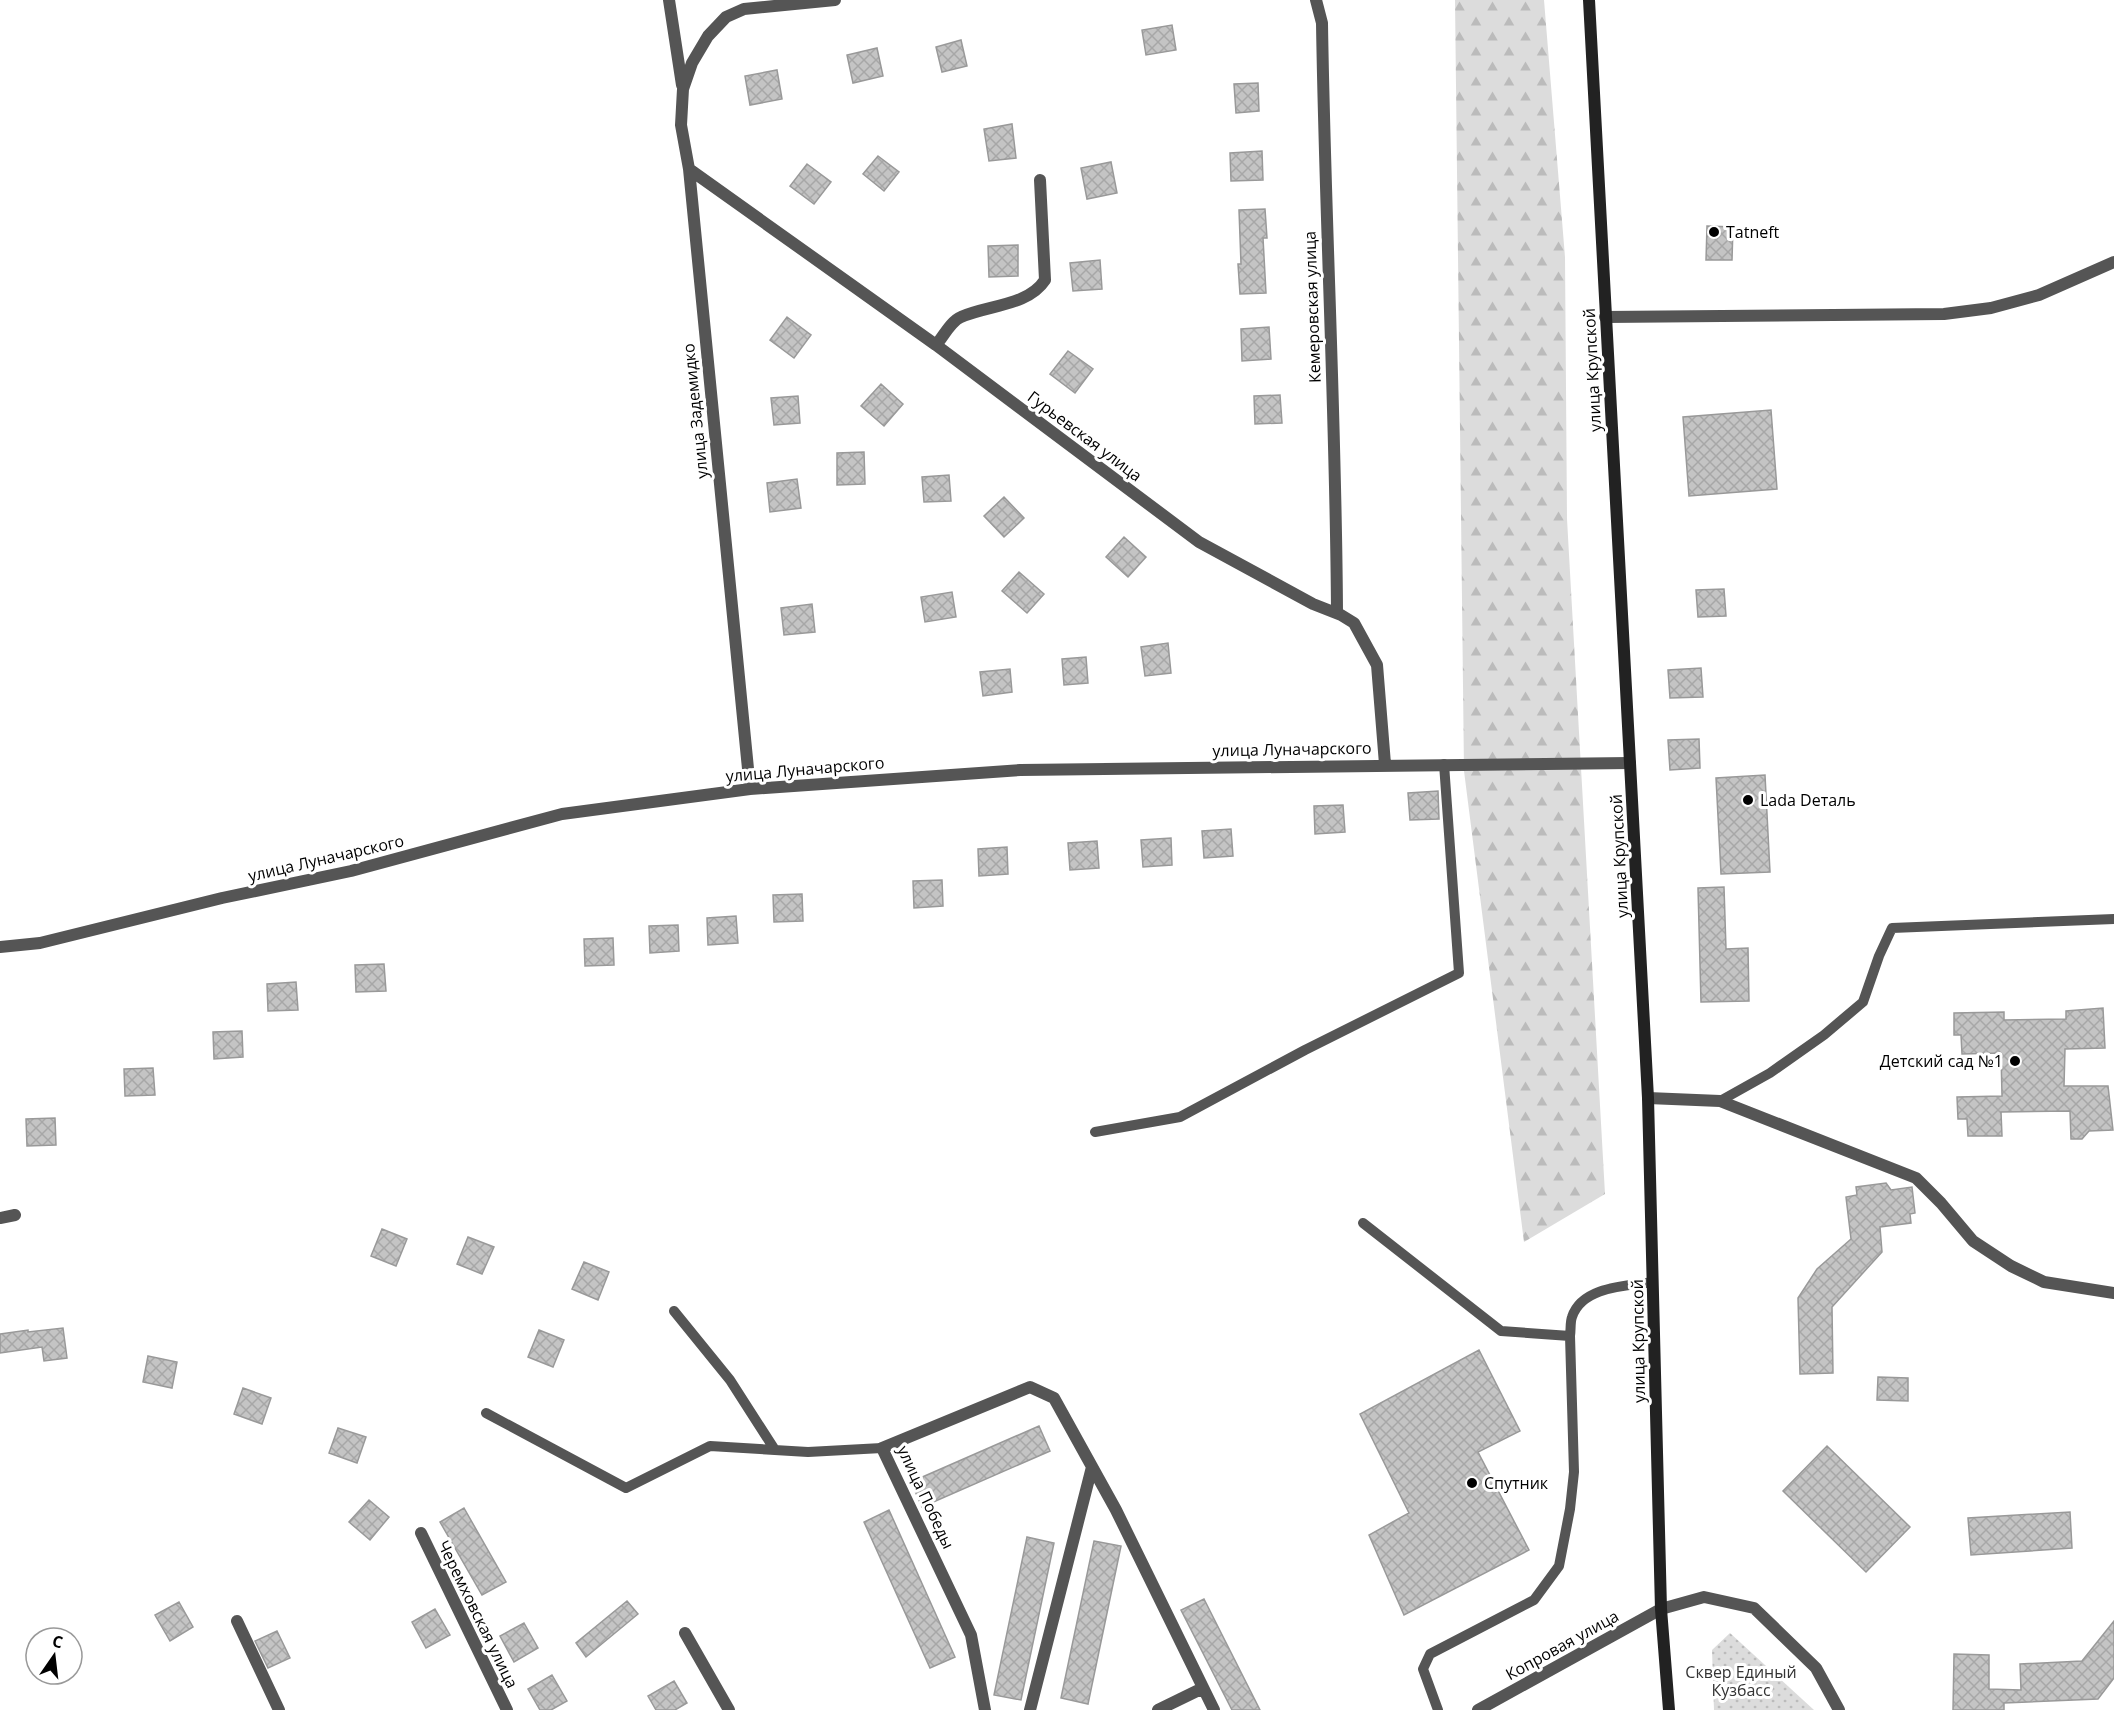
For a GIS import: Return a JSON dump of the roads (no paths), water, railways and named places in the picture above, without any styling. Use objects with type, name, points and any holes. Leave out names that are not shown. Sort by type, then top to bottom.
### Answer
[{"type":"street","points":[[669,0],[683,89]]},
{"type":"street","name":"улица Задемидко","points":[[750,789],[688,169],[681,125],[683,89],[692,63],[708,36],[726,17],[744,9],[835,0]]},
{"type":"street","name":"Кемеровская улица","points":[[1316,0],[1322,22],[1324,183],[1337,537],[1337,613]]},
{"type":"street","name":"улица Крупской","points":[[1589,0],[1648,1098],[1661,1610],[1669,1710]]},
{"type":"street","name":"Гурьевская улица","points":[[688,169],[936,345],[1199,542],[1354,623],[1377,665],[1384,765]]},
{"type":"street","points":[[936,345],[959,317],[1029,295],[1040,288],[1046,280],[1040,180]]},
{"type":"street","points":[[1605,316],[1944,314],[1991,308],[2039,295],[2114,262]]},
{"type":"street","name":"улица Луначарского","points":[[0,947],[40,943],[222,898],[351,871],[562,814],[750,789],[1020,770],[1630,763]]},
{"type":"street","points":[[1648,1098],[1720,1101],[1916,1178],[1973,1241],[2011,1266],[2044,1282],[2114,1293]]},
{"type":"street","points":[[0,1218],[15,1215]]},
{"type":"street","name":"улица Победы","points":[[985,1710],[971,1635],[882,1448],[1030,1387],[1054,1398],[1092,1467]]},
{"type":"street","points":[[1092,1467],[1116,1510],[1214,1710]]},
{"type":"street","points":[[1030,1710],[1092,1467]]},
{"type":"street","name":"Черемховская улица","points":[[421,1533],[507,1710]]},
{"type":"street","name":"Копровая улица","points":[[1478,1710],[1661,1610],[1704,1597],[1754,1608],[1816,1668],[1839,1710]]},
{"type":"street","points":[[237,1621],[279,1710]]},
{"type":"street","points":[[685,1633],[729,1710]]},
{"type":"street","points":[[1158,1710],[1203,1688]]},
{"type":"lane","points":[[1095,1132],[1180,1117],[1305,1050],[1459,973],[1444,764]]},
{"type":"lane","points":[[1720,1101],[1770,1073],[1824,1035],[1863,1002],[1879,956],[1892,928],[2114,919]]},
{"type":"lane","points":[[1364,1223],[1502,1331],[1570,1336]]},
{"type":"lane","points":[[1437,1710],[1423,1669],[1430,1654],[1534,1600],[1559,1566],[1570,1509],[1574,1472],[1570,1336],[1573,1315],[1584,1300],[1604,1289],[1653,1282]]},
{"type":"lane","points":[[674,1311],[730,1380],[775,1450]]},
{"type":"lane","points":[[486,1413],[626,1488],[710,1446],[808,1452],[882,1448]]},
{"type":"place","name":"Tatneft","points":[[1714,232]]},
{"type":"place","name":"Lada Dеталь","points":[[1748,800]]},
{"type":"place","name":"Детский сад №1","points":[[2015,1061]]},
{"type":"place","name":"Спутник","points":[[1472,1483]]},
{"type":"park label","name":"Сквер Единый Кузбасс","points":[[1741,1681]]}]
